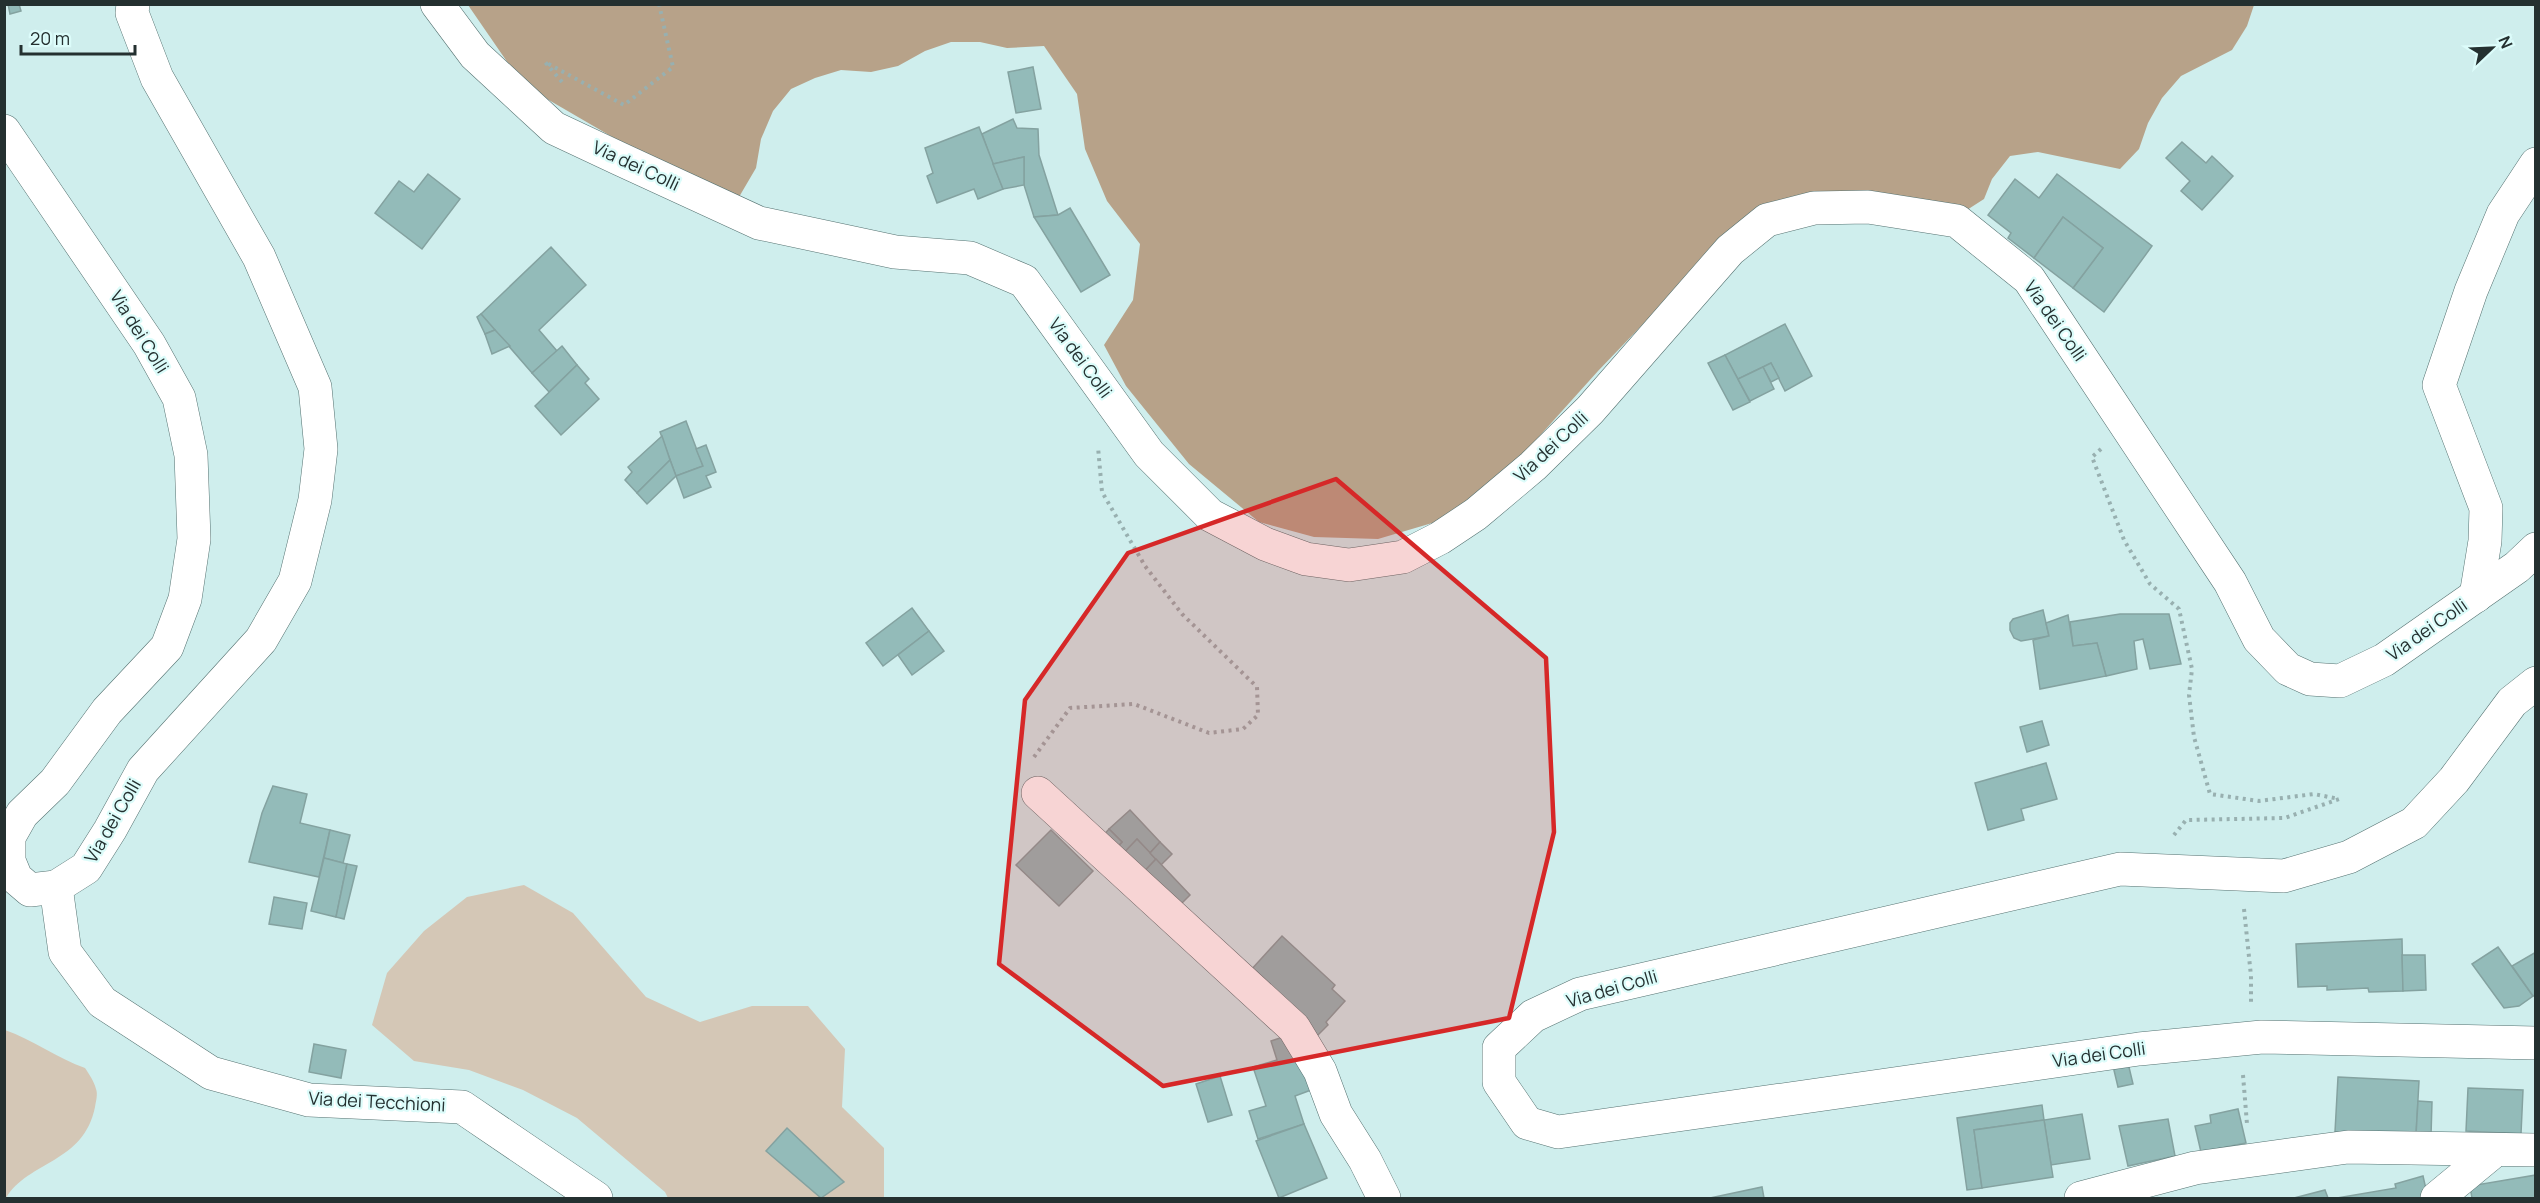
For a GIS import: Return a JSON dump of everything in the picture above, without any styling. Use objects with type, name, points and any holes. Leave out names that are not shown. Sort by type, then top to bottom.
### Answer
[{"type":"street","name":"Via dei Colli","points":[[4,131],[148,344],[178,398],[191,455],[194,538],[185,599],[167,647],[107,711],[55,782],[22,814],[9,837],[9,861],[16,878],[30,890],[56,887],[86,868],[110,830],[142,770],[261,640],[295,581],[315,500],[321,449],[315,387],[259,257],[157,78],[132,13],[134,4]]},
{"type":"street","name":"Via dei Colli","points":[[437,4],[475,55],[554,128],[759,223],[895,252],[970,258],[1024,281],[1149,454],[1202,508],[1210,515],[1265,544],[1306,559],[1349,565],[1403,557],[1440,538],[1476,514],[1533,466],[1590,410],[1730,250],[1767,220],[1814,208],[1869,207],[1957,221],[2029,279],[2230,582],[2259,639],[2288,669],[2310,678],[2340,681],[2384,660],[2517,567],[2535,549]]},
{"type":"street","points":[[2476,596],[2485,541],[2486,508],[2439,385],[2471,291],[2503,214],[2535,164]]},
{"type":"street","name":"Via dei Colli","points":[[2535,683],[2512,702],[2454,780],[2414,823],[2349,857],[2284,876],[2121,869],[1580,994],[1533,1016],[1499,1048],[1499,1082],[1527,1122],[1558,1132],[2139,1049],[2240,1039],[2274,1037],[2535,1043]]},
{"type":"street","points":[[1038,793],[1294,1028],[1320,1071],[1336,1114],[1365,1160],[1384,1198]]},
{"type":"street","name":"Via dei Tecchioni","points":[[56,887],[65,952],[102,1002],[210,1073],[309,1100],[462,1107],[596,1198]]},
{"type":"street","points":[[2081,1198],[2195,1168],[2348,1147],[2535,1150]]},
{"type":"street","points":[[2437,1198],[2494,1151]]},
{"type":"path","points":[[563,84],[545,62],[624,105],[673,67],[659,4]]},
{"type":"path","points":[[2127,429],[2092,457],[2124,540],[2150,584],[2179,609],[2192,669],[2189,695],[2194,737],[2210,794],[2259,801],[2314,794],[2339,799],[2285,819],[2186,820],[2173,836],[2200,873]]},
{"type":"path","points":[[1038,793],[1034,755],[1070,708],[1134,704],[1209,732],[1243,729],[1258,715],[1257,687],[1182,614],[1145,566],[1102,492],[1098,448],[1094,438]]},
{"type":"path","points":[[2243,875],[2244,921],[2251,998],[2250,1011],[2240,1039],[2242,1087],[2252,1160]]},
{"type":"highlighted area","points":[[1336,479],[1546,658],[1554,832],[1509,1018],[1163,1086],[999,964],[1025,700],[1128,553]]},
{"type":"shaded area","points":[[468,5],[2254,5],[2247,26],[2232,50],[2181,76],[2162,98],[2148,123],[2139,149],[2120,169],[2038,152],[2010,156],[1992,179],[1984,199],[1942,226],[1788,218],[1718,246],[1598,371],[1507,472],[1439,521],[1378,539],[1314,537],[1259,522],[1189,464],[1126,386],[1104,345],[1133,300],[1140,244],[1107,201],[1085,149],[1077,94],[1044,46],[1007,48],[980,42],[951,42],[925,51],[898,66],[871,72],[841,70],[791,89],[773,111],[761,139],[756,168],[739,197],[645,156],[523,85]]},
{"type":"shaded area","points":[[524,885],[573,913],[646,997],[700,1022],[752,1006],[808,1006],[845,1049],[842,1107],[884,1148],[884,1198],[668,1198],[665,1192],[577,1118],[523,1090],[469,1070],[414,1061],[372,1025],[387,973],[424,931],[467,897]]},
{"type":"shaded area","points":[[5,1030],[85,1068],[97,1093],[89,1125],[80,1140],[55,1160],[28,1176],[6,1198]]},
{"type":"building","points":[[8,4],[19,4],[21,11],[10,14]]},
{"type":"building","points":[[1033,67],[1041,109],[1016,113],[1008,72]]},
{"type":"building","points":[[1013,119],[1017,128],[1038,129],[1039,155],[1058,215],[1034,217],[1024,185],[1024,157],[993,164],[982,134]]},
{"type":"building","points":[[979,127],[1003,189],[978,199],[974,189],[937,203],[927,176],[933,173],[925,148]]},
{"type":"building","points":[[2182,142],[2206,163],[2212,156],[2233,176],[2202,210],[2181,191],[2190,181],[2166,158]]},
{"type":"building","points":[[1024,157],[1024,185],[1003,189],[993,164]]},
{"type":"building","points":[[428,174],[460,199],[422,249],[375,213],[399,181],[414,192]]},
{"type":"building","points":[[2057,174],[2152,246],[2104,312],[2073,288],[2103,248],[2063,217],[2034,258],[2008,238],[2011,233],[1988,215],[2015,179],[2039,198]]},
{"type":"building","points":[[1070,208],[1110,275],[1081,292],[1034,217],[1058,215]]},
{"type":"building","points":[[2063,217],[2103,248],[2073,288],[2034,258]]},
{"type":"building","points":[[551,247],[586,285],[539,330],[557,351],[532,373],[481,314]]},
{"type":"building","points":[[481,314],[495,330],[485,334],[477,317]]},
{"type":"building","points":[[1785,324],[1812,376],[1785,391],[1771,363],[1738,379],[1725,355]]},
{"type":"building","points":[[495,330],[510,346],[492,354],[485,334]]},
{"type":"building","points":[[562,346],[577,365],[549,392],[532,373]]},
{"type":"building","points":[[1725,355],[1750,402],[1733,410],[1708,363]]},
{"type":"building","points":[[1771,363],[1779,378],[1771,382],[1763,367]]},
{"type":"building","points":[[577,365],[589,379],[585,383],[599,399],[561,435],[535,406]]},
{"type":"building","points":[[1763,367],[1774,389],[1750,401],[1738,379]]},
{"type":"building","points":[[686,421],[703,466],[676,476],[660,432]]},
{"type":"building","points":[[662,436],[670,460],[637,493],[625,480],[632,472],[628,467]]},
{"type":"building","points":[[706,445],[716,472],[706,476],[711,487],[684,498],[676,476],[703,466],[696,449]]},
{"type":"building","points":[[670,460],[676,476],[647,504],[637,493]]},
{"type":"building","points":[[912,608],[929,631],[883,666],[866,643]]},
{"type":"building","points":[[2043,610],[2049,636],[2021,641],[2014,638],[2010,630],[2010,623],[2013,619]]},
{"type":"building","points":[[2120,614],[2169,614],[2181,664],[2150,669],[2143,639],[2134,641],[2137,669],[2106,676],[2097,643],[2073,646],[2070,622]]},
{"type":"building","points":[[2068,615],[2073,646],[2097,643],[2106,676],[2040,689],[2033,640],[2049,636],[2046,623]]},
{"type":"building","points":[[929,631],[944,651],[912,675],[898,655]]},
{"type":"building","points":[[2042,721],[2049,745],[2027,752],[2020,727]]},
{"type":"building","points":[[2046,763],[2057,799],[2021,809],[2024,820],[1988,830],[1975,783]]},
{"type":"building","points":[[273,786],[307,794],[300,823],[330,830],[319,877],[249,862],[262,813]]},
{"type":"building","points":[[1130,810],[1160,842],[1150,853],[1137,839],[1121,856],[1115,850],[1122,842],[1109,829]]},
{"type":"building","points":[[1109,829],[1122,842],[1111,853],[1099,840]]},
{"type":"building","points":[[330,830],[350,835],[343,863],[324,858]]},
{"type":"building","points":[[1051,830],[1093,871],[1059,906],[1016,865]]},
{"type":"building","points":[[1137,839],[1156,859],[1137,879],[1118,859]]},
{"type":"building","points":[[1160,842],[1172,854],[1161,865],[1150,853]]},
{"type":"building","points":[[324,858],[347,864],[336,917],[311,911]]},
{"type":"building","points":[[1156,859],[1190,895],[1174,911],[1140,876]]},
{"type":"building","points":[[347,864],[357,866],[344,919],[336,917]]},
{"type":"building","points":[[274,897],[307,903],[302,929],[269,924]]},
{"type":"building","points":[[1282,936],[1335,985],[1332,989],[1345,1001],[1326,1022],[1328,1025],[1314,1039],[1250,971]]},
{"type":"building","points":[[2402,939],[2403,991],[2369,992],[2368,988],[2327,990],[2327,986],[2298,987],[2296,944]]},
{"type":"building","points":[[2498,947],[2533,996],[2519,1006],[2504,1008],[2472,964]]},
{"type":"building","points":[[2536,952],[2536,994],[2533,996],[2512,966]]},
{"type":"building","points":[[2402,955],[2425,955],[2426,990],[2403,991]]},
{"type":"building","points":[[1286,1036],[1311,1090],[1295,1096],[1304,1124],[1258,1139],[1249,1111],[1266,1106],[1253,1067],[1277,1060],[1271,1041]]},
{"type":"building","points":[[314,1044],[346,1050],[341,1078],[309,1072]]},
{"type":"building","points":[[2128,1063],[2133,1084],[2118,1087],[2113,1066]]},
{"type":"building","points":[[1220,1076],[1232,1115],[1208,1122],[1196,1084]]},
{"type":"building","points":[[2338,1077],[2419,1081],[2416,1135],[2335,1132]]},
{"type":"building","points":[[2468,1088],[2523,1090],[2521,1134],[2466,1131]]},
{"type":"building","points":[[2418,1101],[2432,1102],[2431,1136],[2416,1135]]},
{"type":"building","points":[[2042,1105],[2044,1120],[1974,1130],[1982,1188],[1967,1190],[1957,1118]]},
{"type":"building","points":[[2238,1109],[2246,1143],[2201,1152],[2195,1126],[2211,1123],[2210,1115]]},
{"type":"building","points":[[2082,1114],[2090,1159],[2051,1165],[2044,1120]]},
{"type":"building","points":[[2168,1119],[2175,1156],[2128,1166],[2119,1126]]},
{"type":"building","points":[[2044,1120],[2053,1177],[1982,1188],[1974,1130]]},
{"type":"building","points":[[1304,1124],[1327,1178],[1279,1198],[1256,1141]]},
{"type":"building","points":[[787,1128],[844,1182],[821,1198],[766,1151]]},
{"type":"building","points":[[2536,1175],[2536,1198],[2472,1198],[2470,1186]]},
{"type":"building","points":[[2423,1176],[2428,1198],[2337,1198],[2396,1188],[2395,1184]]},
{"type":"building","points":[[1762,1187],[1764,1198],[1710,1198]]},
{"type":"building","points":[[2325,1190],[2328,1198],[2294,1198]]}]
